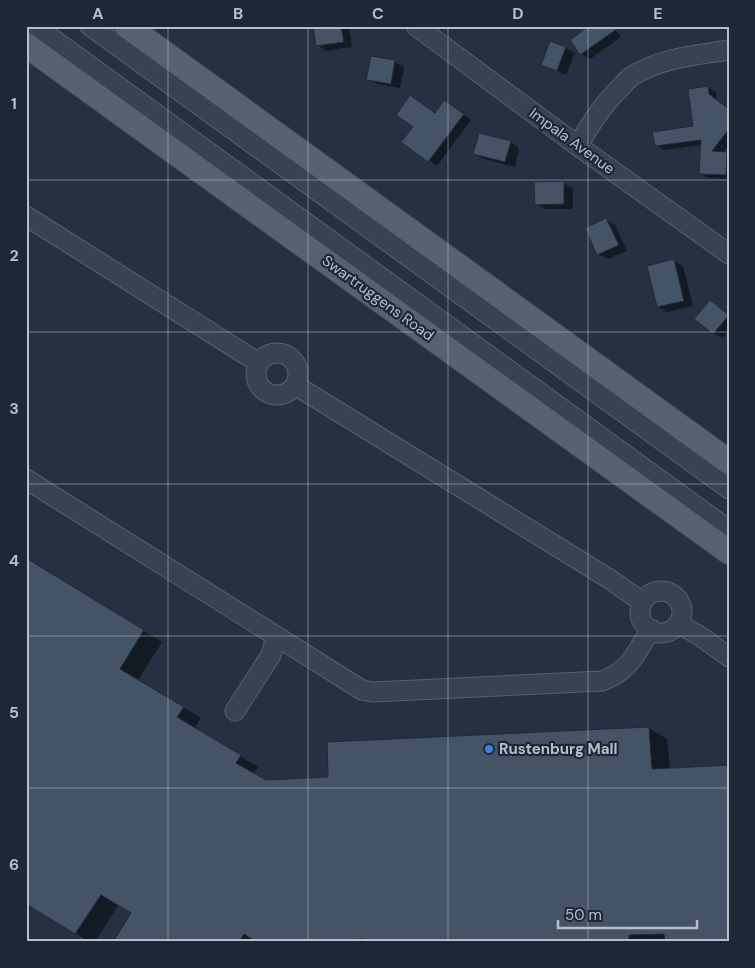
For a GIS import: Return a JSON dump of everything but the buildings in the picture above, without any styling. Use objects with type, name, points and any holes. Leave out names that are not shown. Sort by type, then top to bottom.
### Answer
[{"type":"main road","points":[[126,26],[729,462]]},
{"type":"main road","name":"Swartruggens Road","points":[[26,45],[729,552]]},
{"type":"street","points":[[35,26],[729,530]]},
{"type":"street","points":[[90,26],[729,489]]},
{"type":"street","name":"Impala Avenue","points":[[416,26],[578,146],[729,254]]},
{"type":"street","points":[[578,146],[594,118],[609,99],[631,77],[652,66],[680,58],[729,50]]},
{"type":"street","points":[[26,216],[259,362]]},
{"type":"street","points":[[274,353],[288,356],[296,367],[297,380],[295,385],[283,394],[270,394],[264,391],[256,379],[259,362],[274,353]]},
{"type":"street","points":[[295,385],[611,580],[642,602]]},
{"type":"street","points":[[26,479],[362,690],[373,692],[602,681],[621,673],[629,665],[651,629]]},
{"type":"street","points":[[659,590],[672,594],[681,604],[682,611],[679,624],[668,632],[661,633],[651,629],[643,623],[640,616],[642,602],[646,597],[659,590]]},
{"type":"street","points":[[679,624],[700,636],[729,657]]},
{"type":"street","points":[[235,711],[271,655],[276,636]]},
{"type":"place","name":"Rustenburg Mall","points":[[489,749]]}]
